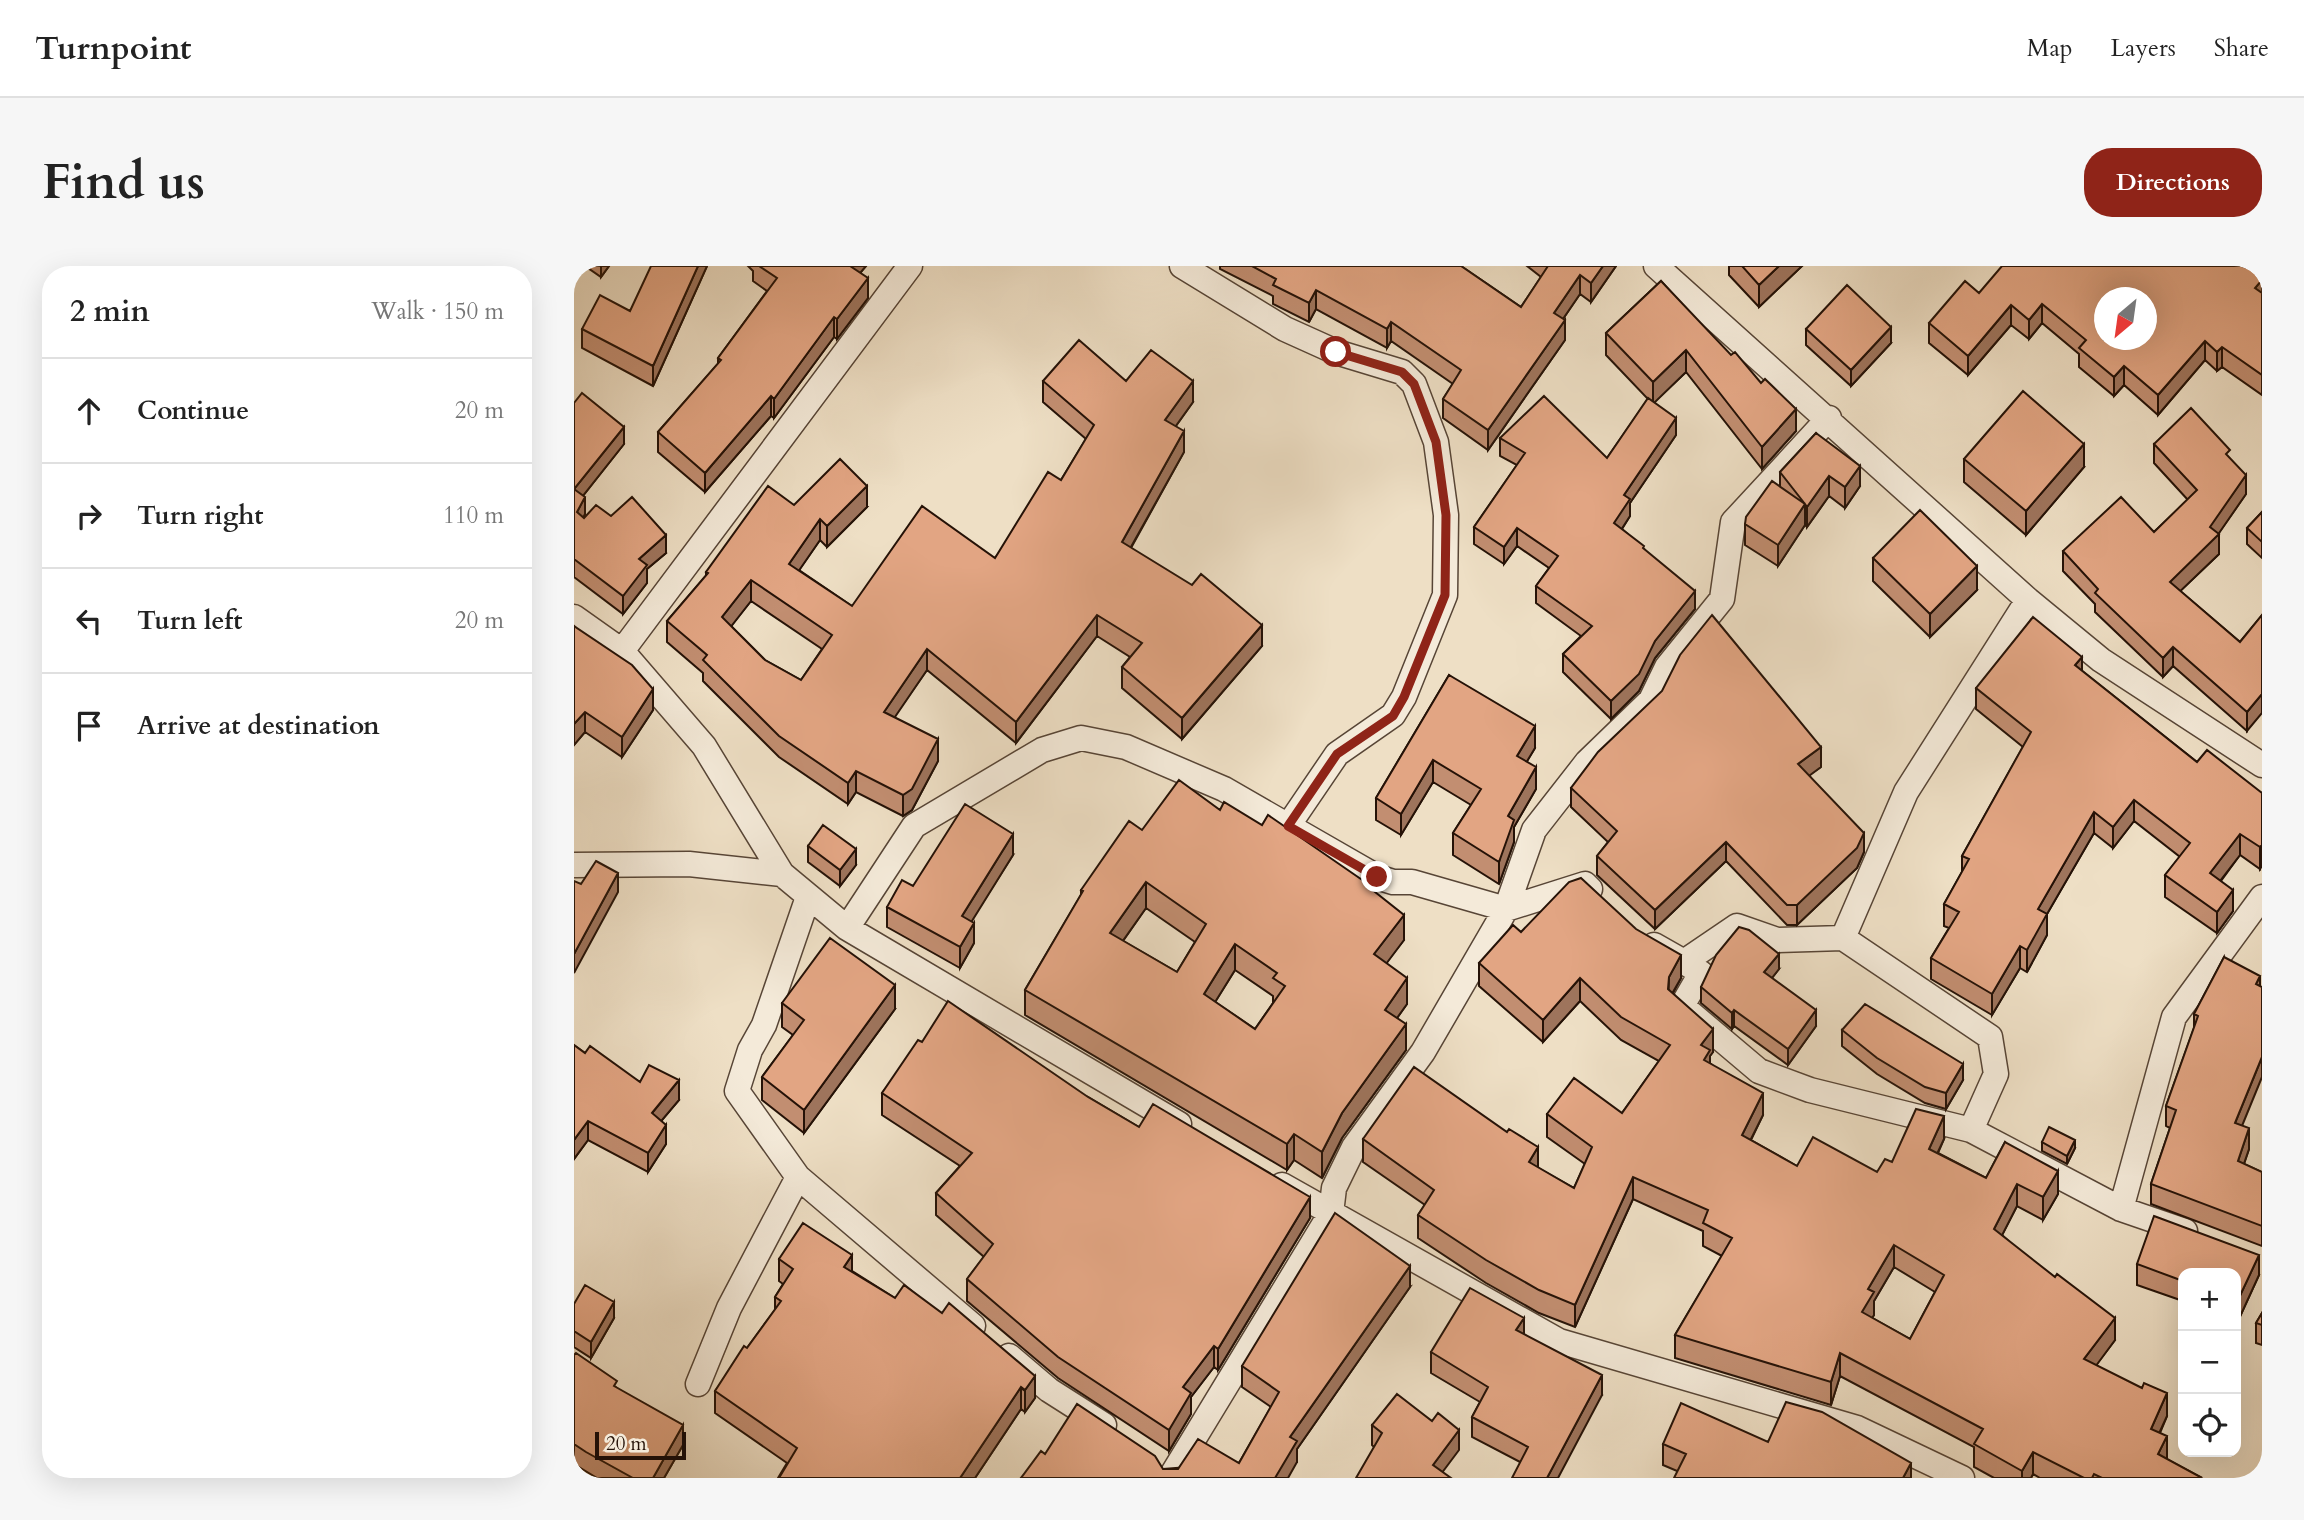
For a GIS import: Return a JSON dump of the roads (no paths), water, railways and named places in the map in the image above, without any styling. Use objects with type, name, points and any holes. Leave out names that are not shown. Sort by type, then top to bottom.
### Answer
[{"type":"street","points":[[622,651],[910,266]]},
{"type":"street","points":[[1182,266],[1286,329],[1336,352],[1402,372],[1414,384],[1436,442],[1446,515],[1445,595],[1404,697],[1393,716],[1337,754],[1288,826]]},
{"type":"street","points":[[1657,266],[1829,418],[2028,600],[2101,660],[2262,765]]},
{"type":"street","points":[[1151,1457],[1171,1475],[1331,1213],[1334,1188],[1354,1147],[1423,1052],[1506,909],[1534,830],[1587,762],[1651,699],[1667,667],[1722,599],[1733,522],[1829,418]]},
{"type":"street","points":[[1843,938],[1906,792],[2028,600]]},
{"type":"street","points":[[574,617],[622,651],[704,746],[782,874],[808,897],[847,928],[1201,1137]]},
{"type":"street","points":[[847,928],[914,826],[1042,750],[1081,738],[1139,752],[1224,789],[1377,877],[1393,882],[1412,882],[1506,909],[1585,884],[1605,903]]},
{"type":"street","points":[[2239,750],[2262,739]]},
{"type":"street","points":[[574,865],[689,864],[782,874]]},
{"type":"street","points":[[808,897],[764,1025],[750,1050],[737,1091],[798,1177],[1049,1390],[1129,1442]]},
{"type":"street","points":[[2122,1209],[2174,1017],[2262,897]]},
{"type":"street","points":[[1684,962],[1738,926],[1777,940],[1843,938],[1990,1037],[1996,1074],[1971,1130]]},
{"type":"street","points":[[1636,932],[1646,942],[1701,973],[1682,1006],[1759,1071],[1810,1090],[1971,1130],[2122,1209],[2202,1238]]},
{"type":"street","points":[[1260,1172],[1559,1341],[1857,1428],[1962,1478]]},
{"type":"street","points":[[698,1384],[729,1307],[798,1177]]}]
